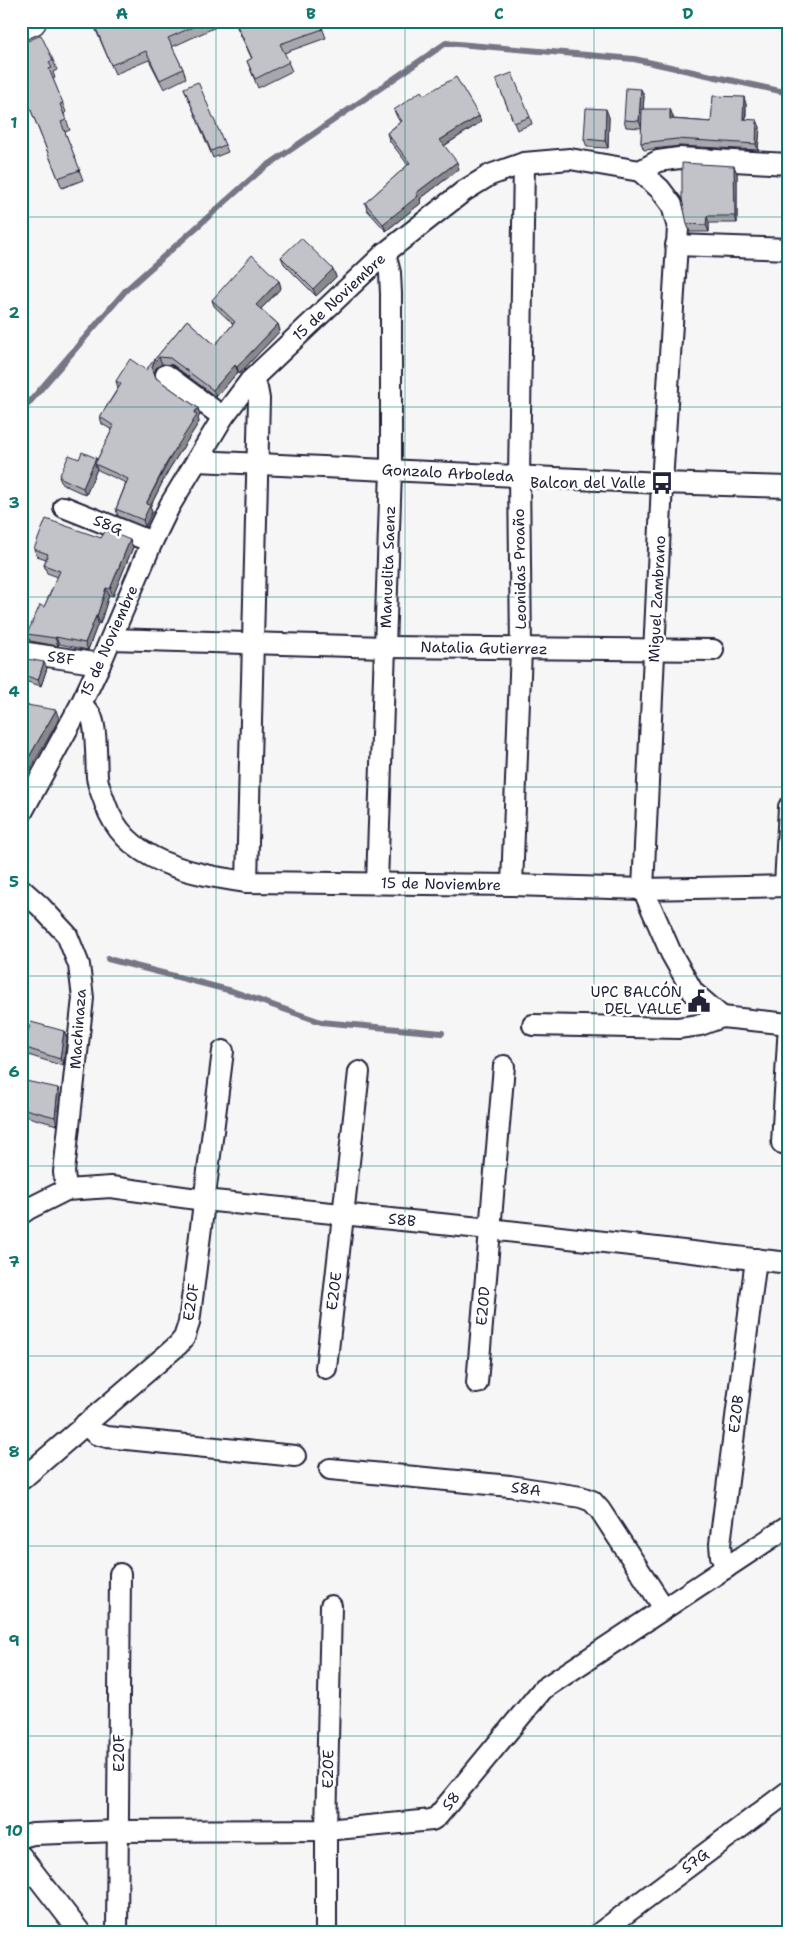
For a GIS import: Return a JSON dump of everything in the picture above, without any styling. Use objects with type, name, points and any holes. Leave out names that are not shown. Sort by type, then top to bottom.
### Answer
[{"type":"street","points":[[21,26],[32,21]]},
{"type":"street","points":[[640,170],[658,161],[679,158],[789,164]]},
{"type":"street","name":"15 de Noviembre","points":[[640,170],[570,159],[524,163],[490,175],[464,191],[385,253],[250,381],[223,417],[170,504],[81,704],[92,716],[98,783],[108,813],[120,831],[137,849],[167,864],[204,876],[247,882],[512,885],[643,889],[787,886]]},
{"type":"street","name":"Leonidas Proaño","points":[[512,885],[521,649],[519,476],[524,163]]},
{"type":"street","name":"Miguel Zambrano","points":[[640,170],[672,205],[678,228],[662,483],[643,889],[671,953],[693,992],[722,1018]]},
{"type":"street","points":[[676,245],[789,249]]},
{"type":"street","name":"Manuelita Saenz","points":[[377,883],[390,470],[391,294],[390,273],[385,253]]},
{"type":"street","points":[[166,375],[223,417]]},
{"type":"street","points":[[247,882],[259,399],[256,388],[250,381]]},
{"type":"street","name":"Gonzalo Arboleda","points":[[196,461],[662,483],[789,487]]},
{"type":"street","name":"S8G","points":[[64,507],[152,542]]},
{"type":"street","name":"Natalia Gutierrez","points":[[111,639],[521,649],[713,650]]},
{"type":"street","name":"S8F","points":[[21,652],[100,664]]},
{"type":"street","points":[[21,814],[28,788],[81,704]]},
{"type":"street","points":[[787,886],[789,807]]},
{"type":"street","name":"Machinaza","points":[[21,889],[67,935],[79,965],[83,998],[64,1172],[66,1190]]},
{"type":"street","points":[[533,1025],[678,1028],[700,1026],[722,1018],[789,1024],[782,1142]]},
{"type":"street","name":"E20F","points":[[21,1480],[184,1338],[187,1331],[195,1278],[223,1051]]},
{"type":"street","name":"E20D","points":[[477,1383],[504,1066]]},
{"type":"street","name":"E20E","points":[[326,1368],[359,1072]]},
{"type":"street","name":"S8B","points":[[21,1214],[66,1190],[111,1187],[204,1200],[490,1229],[789,1263]]},
{"type":"street","name":"E20B","points":[[726,1568],[720,1556],[720,1544],[756,1259]]},
{"type":"street","points":[[85,1424],[96,1434],[107,1437],[295,1456]]},
{"type":"street","name":"S8A","points":[[330,1469],[510,1486],[580,1497],[592,1501],[600,1510],[664,1608]]},
{"type":"street","name":"S8","points":[[21,1837],[32,1834],[118,1831],[326,1830],[435,1819],[543,1689],[789,1526]]},
{"type":"street","name":"E20F","points":[[117,1932],[120,1574]]},
{"type":"street","name":"E20E","points":[[326,1932],[326,1830],[332,1606]]},
{"type":"street","name":"S7G","points":[[601,1932],[789,1791]]},
{"type":"street","points":[[21,1856],[80,1932]]},
{"type":"building","points":[[93,21],[134,21],[136,27],[148,21],[206,21],[168,38],[183,69],[160,80],[146,51],[111,65]]},
{"type":"building","points":[[235,21],[320,21],[323,29],[280,44],[289,62],[255,79],[247,61],[252,58]]},
{"type":"building","points":[[41,35],[53,60],[49,62],[52,68],[49,69],[63,103],[60,104],[66,120],[61,122],[80,170],[58,178],[21,85],[30,80],[21,60],[21,44]]},
{"type":"building","points":[[512,73],[530,117],[514,123],[496,79]]},
{"type":"building","points":[[456,77],[479,116],[440,140],[457,162],[416,193],[418,196],[383,224],[365,203],[410,163],[387,133],[402,121],[394,110],[421,91],[424,95]]},
{"type":"building","points":[[198,82],[225,145],[211,151],[184,88]]},
{"type":"building","points":[[626,88],[641,89],[639,121],[624,120]]},
{"type":"building","points":[[713,96],[744,97],[743,119],[757,120],[756,144],[677,139],[641,143],[642,109],[670,109],[670,119],[711,122]]},
{"type":"building","points":[[586,108],[606,109],[605,141],[584,139]]},
{"type":"building","points":[[682,163],[734,166],[735,216],[707,216],[706,225],[687,224],[682,199]]},
{"type":"building","points":[[301,238],[333,269],[313,289],[281,257]]},
{"type":"building","points":[[252,255],[279,281],[256,305],[278,324],[237,367],[235,365],[213,390],[170,358],[159,357],[154,362],[152,367],[156,378],[198,408],[194,413],[197,415],[166,464],[146,504],[150,505],[143,520],[116,509],[128,479],[95,464],[114,426],[100,417],[121,384],[116,381],[130,359],[146,370],[187,320],[215,345],[235,322],[212,300]]},
{"type":"building","points":[[82,452],[96,458],[83,488],[59,477],[69,455],[79,459]]},
{"type":"building","points":[[46,519],[101,538],[106,530],[130,540],[110,589],[106,588],[97,616],[85,643],[27,634],[40,605],[44,607],[60,571],[44,565],[48,554],[34,549]]},
{"type":"building","points":[[21,658],[44,662],[38,680],[21,674]]},
{"type":"building","points":[[21,704],[56,710],[21,771]]},
{"type":"building","points":[[31,1022],[64,1031],[60,1059],[23,1047]]},
{"type":"building","points":[[21,1080],[58,1088],[55,1117],[21,1108]]},
{"type":"waterway","points":[[21,412],[126,290],[261,170],[446,43],[634,59],[789,93]]},
{"type":"waterway","points":[[108,959],[232,991],[321,1022],[442,1033]]},
{"type":"place","name":"Balcon del Valle","points":[[662,483]]},
{"type":"place","name":"UPC BALCÓN DEL VALLE","points":[[699,1001]]}]
